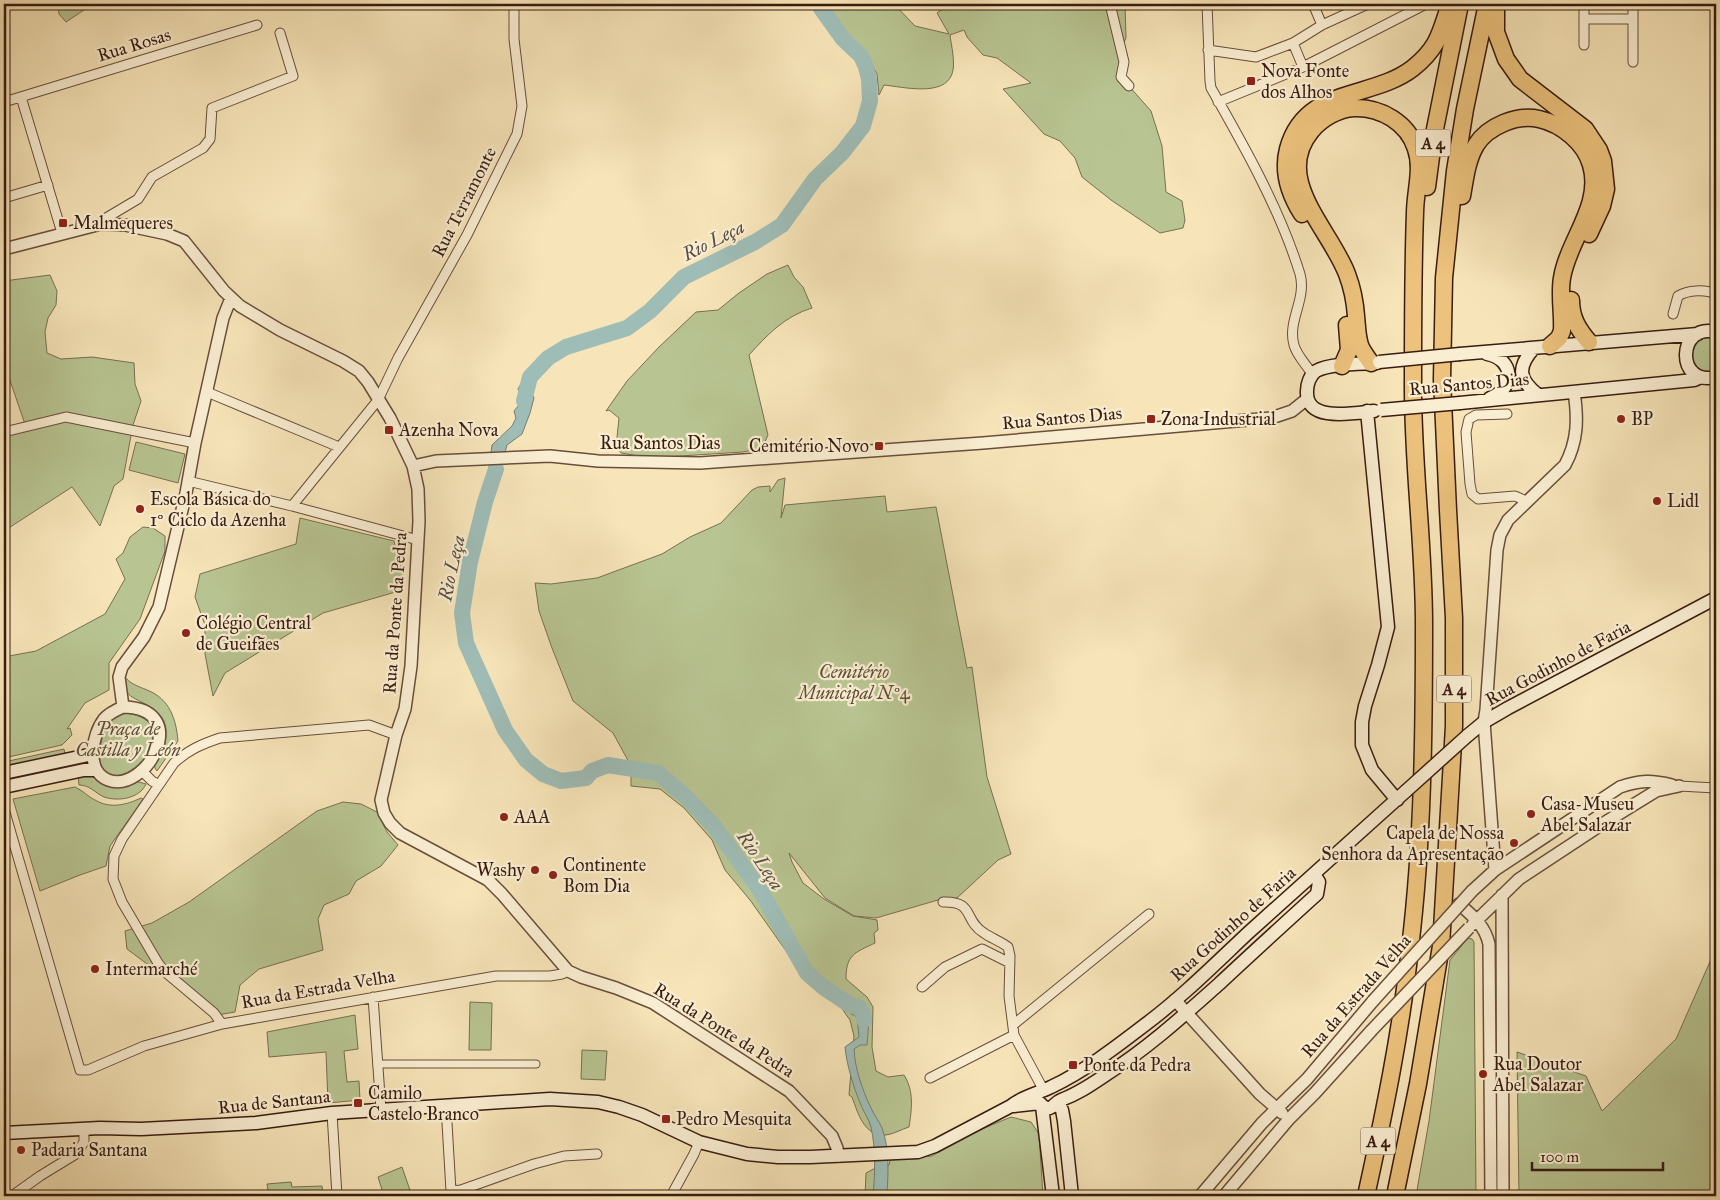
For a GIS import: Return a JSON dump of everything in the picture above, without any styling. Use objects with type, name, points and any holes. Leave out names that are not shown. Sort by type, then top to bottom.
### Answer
[{"type":"highway","points":[[1342,366],[1349,350],[1344,298],[1336,271],[1299,210],[1291,193],[1286,171],[1291,138],[1299,125],[1312,112],[1324,105],[1342,96],[1397,77],[1412,68],[1432,49],[1443,28],[1450,4]]},
{"type":"highway","name":"A 4","points":[[1366,1196],[1395,1056],[1410,948],[1420,841],[1424,620],[1412,383],[1414,283],[1434,134],[1460,4]]},
{"type":"highway","name":"A 4","points":[[1396,1196],[1418,1084],[1441,946],[1454,726],[1454,618],[1442,379],[1444,278],[1455,171],[1465,109],[1487,4]]},
{"type":"highway","points":[[1496,4],[1496,32],[1506,59],[1520,79],[1585,129],[1599,150],[1603,161],[1606,190],[1602,206],[1573,274],[1571,308],[1574,321],[1589,342]]},
{"type":"highway","points":[[1375,363],[1362,349],[1359,340],[1355,305],[1341,258],[1304,197],[1297,168],[1299,153],[1306,138],[1317,124],[1342,109],[1373,109],[1386,114],[1400,124],[1411,137],[1417,150],[1419,168],[1414,209],[1414,283]]},
{"type":"highway","points":[[1449,232],[1459,214],[1469,159],[1476,144],[1498,125],[1515,120],[1540,119],[1563,129],[1581,145],[1591,165],[1594,183],[1586,215],[1566,261],[1562,278],[1562,331],[1559,338],[1542,347]]},
{"type":"main road","points":[[1701,377],[1690,369],[1687,362],[1687,346],[1691,339],[1698,334],[1705,331],[1716,332]]},
{"type":"main road","points":[[1307,398],[1307,388],[1312,374],[1323,368],[1589,342],[1698,334]]},
{"type":"main road","points":[[1538,395],[1525,383],[1522,376],[1523,364],[1526,356],[1542,347]]},
{"type":"main road","points":[[1476,353],[1498,357],[1507,369],[1509,376],[1506,387],[1502,392],[1483,400]]},
{"type":"main road","name":"Rua Santos Dias","points":[[1307,398],[1314,409],[1332,414],[1694,380],[1701,377],[1711,379],[1716,377]]},
{"type":"main road","points":[[1367,411],[1388,626],[1365,706],[1362,722],[1362,745],[1372,770],[1402,795]]},
{"type":"main road","name":"Rua Godinho de Faria","points":[[838,1156],[918,1152],[934,1146],[1032,1094],[1043,1096],[1120,1044],[1175,1000],[1484,722],[1716,598]]},
{"type":"main road","points":[[4,773],[93,754]]},
{"type":"main road","points":[[4,787],[84,770],[96,770]]},
{"type":"main road","name":"Rua Godinho de Faria","points":[[1043,1096],[1051,1108],[1134,1057],[1186,1013],[1317,894],[1319,882],[1314,874]]},
{"type":"main road","points":[[1043,1096],[1053,1196]]},
{"type":"main road","name":"Rua de Santana","points":[[4,1133],[84,1128],[141,1130],[256,1123],[332,1113],[550,1099],[598,1102],[642,1115],[699,1142],[761,1156],[838,1156]]},
{"type":"main road","points":[[1058,1102],[1064,1121],[1072,1196]]},
{"type":"street","name":"Rua Terramonte","points":[[292,506],[378,400],[398,358],[467,235],[517,134],[522,106],[514,39],[514,4]]},
{"type":"street","points":[[1110,4],[1124,62],[1122,78],[1129,86]]},
{"type":"street","points":[[1207,4],[1210,81],[1218,102],[1264,184],[1301,276],[1302,291],[1294,320],[1293,343],[1298,355],[1312,374]]},
{"type":"street","points":[[1313,4],[1322,25]]},
{"type":"street","points":[[1208,50],[1256,57],[1292,43],[1322,25],[1368,4]]},
{"type":"street","points":[[1218,102],[1303,67],[1426,4]]},
{"type":"street","points":[[1584,4],[1584,45]]},
{"type":"street","points":[[1632,62],[1633,4]]},
{"type":"street","points":[[1584,19],[1633,19]]},
{"type":"street","name":"Rua Rosas","points":[[4,102],[256,25]]},
{"type":"street","points":[[101,224],[106,218],[138,199],[152,177],[203,148],[210,139],[212,108],[293,76],[280,33]]},
{"type":"street","points":[[1292,43],[1303,67]]},
{"type":"street","points":[[21,97],[62,234]]},
{"type":"street","points":[[4,198],[48,185]]},
{"type":"street","name":"Rua da Ponte da Pedra","points":[[4,249],[101,224],[133,227],[167,234],[184,241],[231,298],[240,306],[359,371],[390,418],[414,466],[418,489],[418,540],[410,666],[405,709],[396,736],[381,800],[384,813],[390,823],[400,833],[488,880],[568,971],[653,1003],[789,1091],[832,1136],[838,1156]]},
{"type":"street","points":[[1673,314],[1678,296],[1686,292],[1712,292],[1716,294]]},
{"type":"street","points":[[123,707],[119,677],[122,667],[144,637],[159,607],[223,318],[231,298]]},
{"type":"street","points":[[207,392],[339,447]]},
{"type":"street","points":[[1495,870],[1484,722],[1497,550],[1500,535],[1508,520],[1565,465],[1569,458],[1576,433],[1577,421],[1574,392]]},
{"type":"street","name":"Rua Santos Dias","points":[[414,466],[436,461],[550,456],[598,461],[700,463],[983,443],[1271,418],[1292,411],[1307,398]]},
{"type":"street","points":[[1508,414],[1476,415],[1469,419],[1466,432],[1472,494],[1478,499],[1515,496],[1526,501]]},
{"type":"street","points":[[4,432],[66,417],[195,443]]},
{"type":"street","points":[[188,481],[292,506],[418,540]]},
{"type":"street","points":[[123,707],[140,709],[152,716],[159,730],[160,742],[156,753],[141,770],[132,778],[117,782],[106,779],[96,770],[93,754],[97,734],[104,720],[115,710],[123,707]]},
{"type":"street","points":[[222,1024],[214,1013],[164,971],[122,902],[113,879],[114,856],[122,839],[174,763],[184,753],[201,744],[220,738],[369,725],[396,736]]},
{"type":"street","points":[[141,770],[159,785]]},
{"type":"street","name":"Rua da Estrada Velha","points":[[1200,1196],[1276,1108],[1307,1079],[1459,904],[1495,870],[1620,786],[1636,782],[1655,781],[1679,786],[1716,788]]},
{"type":"street","name":"Rua da Estrada Velha","points":[[1224,1196],[1289,1118],[1315,1093],[1469,928],[1474,916],[1502,895],[1519,879],[1604,823],[1656,791],[1679,786]]},
{"type":"street","name":"Rua da Estrada Velha","points":[[4,809],[80,1070],[88,1070],[144,1046],[222,1024],[496,976],[550,976],[568,971]]},
{"type":"street","points":[[1539,842],[1549,859]]},
{"type":"street","points":[[1502,895],[1504,1196]]},
{"type":"street","points":[[943,902],[955,902],[962,905],[976,927],[984,934],[1008,947],[1010,956],[1009,996],[1014,1035],[1043,1096]]},
{"type":"street","points":[[1459,904],[1474,916],[1487,934],[1489,944],[1491,1196]]},
{"type":"street","points":[[1013,1025],[1150,914]]},
{"type":"street","points":[[922,988],[945,967],[982,949],[1010,963]]},
{"type":"street","points":[[373,997],[381,1110]]},
{"type":"street","name":"Rua Godinho de Faria","points":[[1175,1000],[1186,1013]]},
{"type":"street","points":[[1186,1013],[1260,1094],[1289,1118]]},
{"type":"street","points":[[930,1078],[1014,1035]]},
{"type":"street","points":[[378,1064],[536,1064]]},
{"type":"street","points":[[446,1106],[451,1191],[461,1190],[534,1164],[564,1156],[597,1154]]},
{"type":"street","points":[[332,1113],[337,1196]]},
{"type":"street","points":[[13,1196],[40,1176],[76,1154],[84,1142],[84,1128]]},
{"type":"street","points":[[671,1196],[699,1142]]},
{"type":"green space","points":[[58,4],[93,4],[66,22],[59,14]]},
{"type":"green space","points":[[826,4],[894,4],[915,26],[949,34],[937,13],[944,8],[942,4],[1125,4],[1126,38],[1121,50],[1121,77],[1151,111],[1162,146],[1166,192],[1182,201],[1185,220],[1183,228],[1160,233],[1111,200],[1082,177],[1075,158],[1060,141],[1044,134],[1003,89],[1031,83],[997,58],[983,55],[967,37],[964,30],[950,35],[954,65],[948,81],[941,86],[922,89],[884,85],[879,95],[877,74],[866,55],[832,16]]},
{"type":"green space","points":[[788,265],[794,277],[803,287],[812,308],[802,311],[785,321],[770,333],[749,355],[768,435],[762,448],[743,452],[649,458],[621,453],[616,447],[619,418],[609,410],[606,411],[627,381],[696,312],[718,310],[767,274]]},
{"type":"green space","points":[[50,275],[57,291],[56,305],[48,318],[45,332],[47,353],[61,359],[92,357],[134,363],[135,384],[141,401],[133,425],[123,479],[114,486],[100,526],[72,487],[4,531],[4,437],[27,430],[4,363],[4,281]]},
{"type":"green space","points":[[1704,337],[1716,337],[1716,372],[1707,372],[1700,369],[1692,360],[1693,348]]},
{"type":"green space","points":[[136,442],[185,454],[178,483],[129,470]]},
{"type":"green space","name":"Cemitério Municipal Nº4","points":[[785,478],[781,518],[785,505],[885,496],[887,512],[936,507],[967,668],[972,667],[987,777],[1011,854],[998,860],[957,898],[938,900],[876,918],[854,916],[825,898],[789,853],[803,883],[824,899],[853,916],[877,920],[878,930],[874,933],[875,943],[853,956],[846,971],[846,979],[867,997],[873,1007],[872,1047],[876,1071],[888,1077],[904,1075],[911,1093],[909,1127],[886,1135],[878,1135],[867,1128],[860,1117],[852,1097],[849,1095],[854,1036],[850,1020],[828,989],[809,978],[791,958],[750,900],[725,870],[712,840],[684,808],[660,789],[631,786],[631,766],[613,733],[573,701],[539,611],[535,583],[551,584],[597,578],[662,554],[690,537],[721,523],[752,490],[758,487],[770,486],[770,492],[778,480]]},
{"type":"green space","points":[[300,518],[394,541],[403,576],[399,591],[323,613],[225,673],[213,696],[205,654],[205,625],[195,597],[200,574],[296,544]]},
{"type":"green space","points":[[143,527],[153,528],[165,536],[165,551],[140,619],[109,663],[109,690],[85,703],[67,729],[70,728],[72,735],[62,745],[4,758],[4,657],[36,651],[105,614],[125,579],[116,559],[123,553],[130,537]]},
{"type":"green space","points":[[124,675],[131,683],[155,694],[161,699],[166,704],[176,725],[178,741],[157,771],[155,765],[163,750],[166,738],[164,721],[154,709],[126,692]]},
{"type":"green space","name":"Praça de Castilla y León","points":[[125,713],[145,719],[153,730],[152,743],[146,756],[135,768],[122,774],[110,775],[101,766],[100,762],[102,737],[106,726],[111,720]]},
{"type":"green space","points":[[64,749],[65,754],[4,767],[4,762]]},
{"type":"green space","points":[[89,774],[120,786],[139,782],[146,784],[139,793],[128,798],[104,797],[86,786],[79,785],[78,775]]},
{"type":"green space","points":[[75,787],[101,803],[106,804],[118,805],[143,799],[110,846],[106,866],[40,891],[13,799]]},
{"type":"green space","points":[[343,802],[361,804],[377,812],[387,832],[398,845],[381,866],[356,881],[349,894],[324,905],[318,919],[323,950],[259,969],[240,985],[235,1012],[217,1015],[201,1008],[171,975],[151,967],[127,949],[125,931],[152,923],[189,902],[317,811]]},
{"type":"green space","points":[[1468,938],[1474,942],[1476,1196],[1416,1196],[1429,1121],[1450,960]]},
{"type":"green space","points":[[1716,948],[1716,1196],[1519,1196],[1517,1052],[1586,1076],[1602,1111],[1676,1039]]},
{"type":"green space","points":[[470,1002],[492,1003],[491,1050],[469,1050]]},
{"type":"green space","points":[[355,1015],[358,1049],[344,1051],[347,1082],[359,1081],[360,1100],[328,1103],[326,1052],[269,1057],[267,1032]]},
{"type":"green space","points":[[582,1050],[607,1051],[605,1080],[581,1079]]},
{"type":"green space","points":[[1011,1117],[1031,1122],[1039,1134],[1043,1196],[865,1196],[866,1173],[881,1165],[889,1165],[890,1160],[932,1156],[970,1134]]},
{"type":"green space","points":[[402,1167],[412,1196],[384,1196],[378,1177]]},
{"type":"green space","points":[[291,1182],[292,1187],[322,1186],[323,1196],[269,1196],[267,1184]]},
{"type":"water","points":[[524,378],[531,379],[529,390],[534,398],[530,413],[522,434],[507,445],[495,490],[486,490],[492,445],[512,426],[516,418],[514,411],[523,400],[518,389]]},
{"type":"water","points":[[854,1000],[868,1008],[867,1045],[860,1045],[854,1049],[857,1071],[862,1086],[885,1136],[888,1162],[887,1196],[873,1196],[875,1162],[871,1127],[855,1089],[846,1054],[845,1047],[859,1037],[857,1017],[851,1014]]},
{"type":"waterway","name":"Rio Leça","points":[[524,401],[530,377],[548,358],[566,347],[627,328],[650,311],[684,277],[755,242],[782,225],[815,179],[842,153],[863,126],[870,101],[869,79],[866,67],[861,56],[843,39],[818,4]]},
{"type":"waterway","name":"Rio Leça","points":[[496,469],[485,502],[470,562],[462,613],[466,643],[505,730],[526,760],[543,774],[561,781],[586,778],[592,771],[608,765],[658,773],[685,796],[713,825],[760,890],[807,973],[823,987],[850,1005],[859,1007],[864,1020]]},
{"type":"place","name":"Nova Fonte dos Alhos","points":[[1251,81]]},
{"type":"place","name":"Malmequeres","points":[[63,223]]},
{"type":"place","name":"Zona Industrial","points":[[1151,419]]},
{"type":"place","name":"BP","points":[[1621,419]]},
{"type":"place","name":"Azenha Nova","points":[[389,430]]},
{"type":"place","name":"Cemitério Novo","points":[[879,446]]},
{"type":"place","name":"Lidl","points":[[1657,501]]},
{"type":"place","name":"Escola Básica do 1º Ciclo da Azenha","points":[[140,509]]},
{"type":"place","name":"Colégio Central de Gueifães","points":[[186,633]]},
{"type":"place","name":"Casa-Museu Abel Salazar","points":[[1531,814]]},
{"type":"place","name":"AAA","points":[[504,817]]},
{"type":"place","name":"Capela de Nossa Senhora da Apresentação","points":[[1514,843]]},
{"type":"place","name":"Washy","points":[[535,870]]},
{"type":"place","name":"Continente Bom Dia","points":[[553,875]]},
{"type":"place","name":"Intermarché","points":[[95,969]]},
{"type":"place","name":"Ponte da Pedra","points":[[1073,1065]]},
{"type":"place","name":"Rua Doutor Abel Salazar","points":[[1483,1074]]},
{"type":"place","name":"Camilo Castelo Branco","points":[[358,1103]]},
{"type":"place","name":"Pedro Mesquita","points":[[666,1119]]},
{"type":"place","name":"Padaria Santana","points":[[21,1150]]}]
